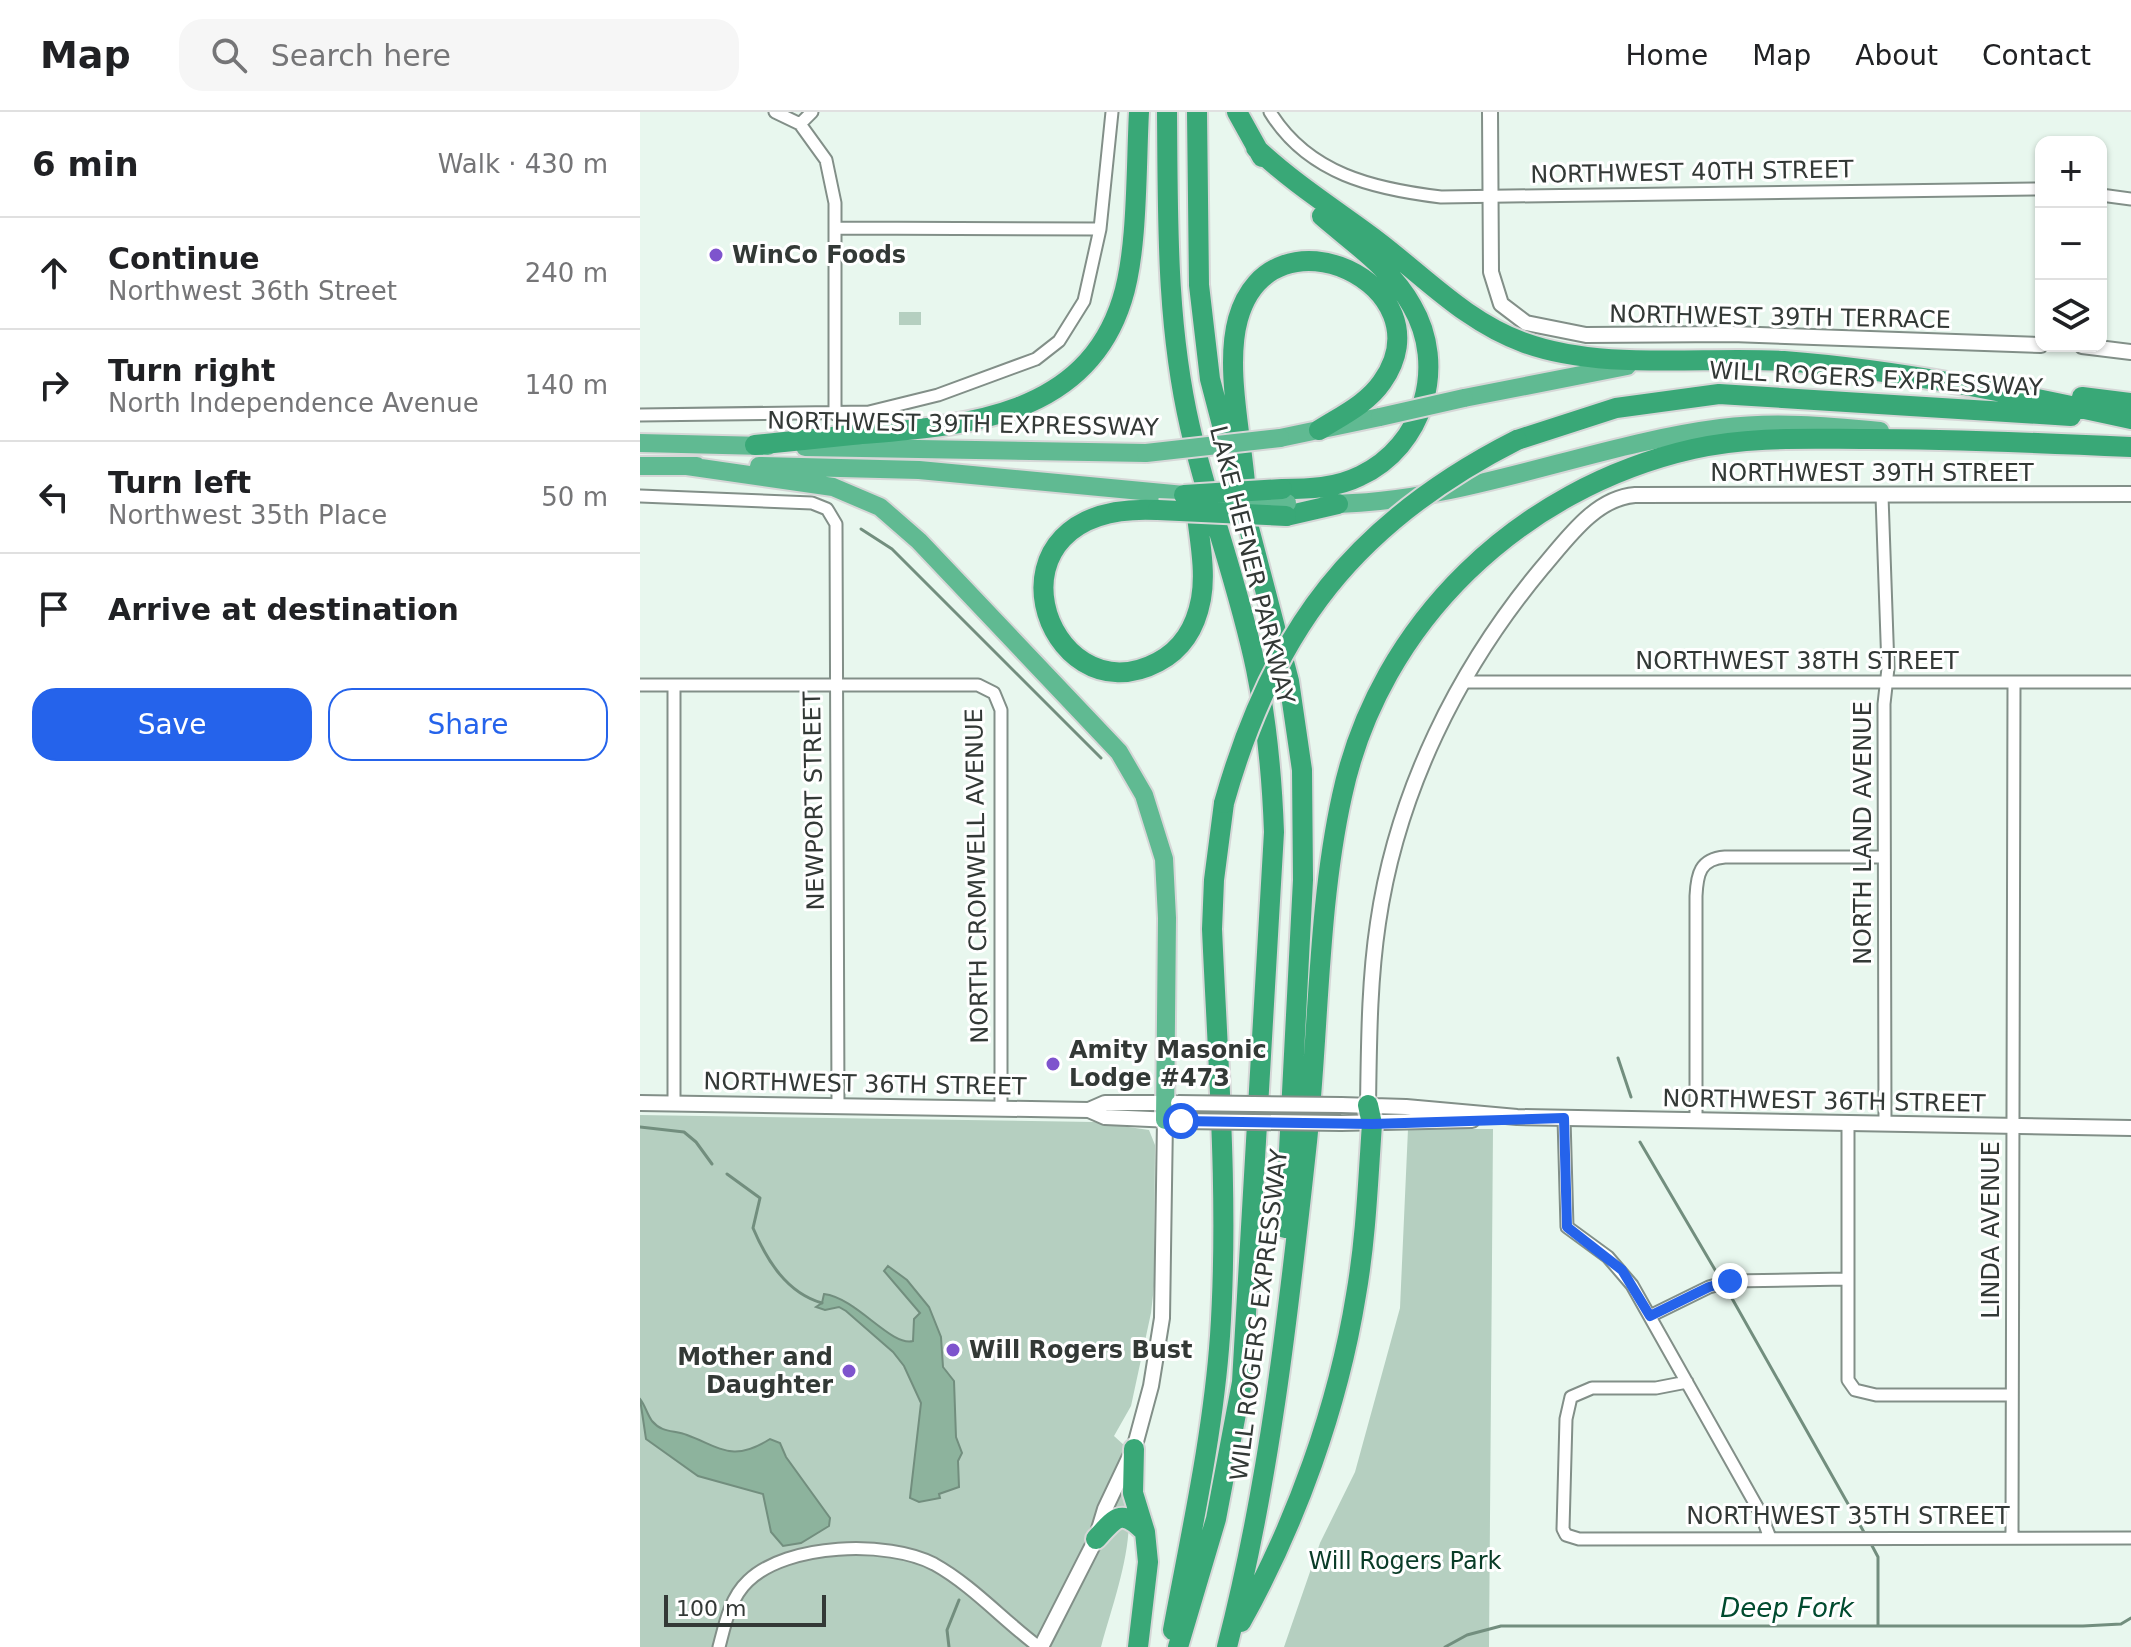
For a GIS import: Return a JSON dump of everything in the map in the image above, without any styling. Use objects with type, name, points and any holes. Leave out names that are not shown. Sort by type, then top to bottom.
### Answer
[{"type":"highway","points":[[755,445],[907,432],[995,416],[1040,399],[1080,369],[1111,326],[1127,282],[1139,112]]},
{"type":"highway","name":"LAKE HEFNER PARKWAY","points":[[1167,112],[1167,260],[1171,316],[1190,428],[1256,668],[1270,752],[1274,832],[1242,1382],[1216,1519],[1178,1647]]},
{"type":"highway","name":"LAKE HEFNER PARKWAY","points":[[1197,112],[1201,317],[1216,410],[1289,681],[1299,743],[1304,814],[1281,1344]]},
{"type":"highway","points":[[1184,495],[1285,503],[1365,474],[1390,456],[1418,418],[1429,383],[1429,361],[1422,326],[1403,291],[1369,256],[1281,180],[1256,148],[1237,112]]},
{"type":"highway","points":[[1256,148],[1285,175],[1377,241],[1464,312],[1496,331],[1560,352],[1661,362],[1785,361],[2131,403]]},
{"type":"highway","points":[[1250,535],[1235,375],[1238,320],[1250,294],[1268,276],[1291,264],[1321,261],[1351,269],[1377,290],[1390,311],[1395,340],[1391,364],[1381,384],[1368,398],[1319,430]]},
{"type":"highway","name":"NORTHWEST 39TH EXPRESSWAY","points":[[640,443],[1146,453],[1280,438],[1583,372],[1661,362]]},
{"type":"highway","points":[[1959,384],[2131,419]]},
{"type":"highway","name":"WILL ROGERS EXPRESSWAY","points":[[1169,1647],[1208,1439],[1220,1337],[1224,1243],[1212,929],[1215,866],[1224,803],[1249,720],[1271,672],[1308,613],[1341,571],[1411,506],[1477,461],[1517,440],[1616,408],[1719,394],[2131,419]]},
{"type":"highway","points":[[1190,428],[1202,577],[1202,595],[1192,627],[1178,647],[1151,665],[1119,671],[1089,663],[1063,644],[1047,617],[1043,585],[1052,553],[1067,534],[1089,519],[1155,500],[1285,503],[1338,504],[1417,495],[1668,438],[1742,426],[1820,426],[1968,440]]},
{"type":"highway","name":"WILL ROGERS EXPRESSWAY","points":[[1228,1647],[1261,1506],[1306,1150],[1332,862],[1342,794],[1386,676],[1431,610],[1499,541],[1531,517],[1579,489],[1636,465],[1692,449],[1752,440],[1968,440],[2131,447]]},
{"type":"highway","name":"NORTHWEST 39TH EXPRESSWAY","points":[[640,466],[919,470],[1155,500],[1184,495]]},
{"type":"highway","points":[[687,466],[833,487],[880,507],[919,541],[1119,752],[1144,795],[1164,859],[1173,1112]]},
{"type":"highway","points":[[1228,1647],[1273,1564],[1337,1380],[1358,1280],[1370,1115]]},
{"type":"highway","points":[[1134,1449],[1133,1493],[1145,1532],[1148,1562],[1138,1647]]},
{"type":"highway","points":[[1096,1539],[1112,1521],[1121,1517],[1132,1519],[1145,1532]]},
{"type":"main road","points":[[1490,112],[1490,198]]},
{"type":"main road","name":"NORTHWEST 39TH TERRACE","points":[[1490,198],[1494,287],[1504,308],[1520,321],[1545,329],[1586,335],[1732,334],[2035,345]]},
{"type":"main road","points":[[2107,349],[2131,352]]},
{"type":"main road","name":"NORTHWEST 39TH STREET","points":[[1463,682],[1503,620],[1541,570],[1583,523],[1614,499],[1635,495],[2131,494]]},
{"type":"main road","points":[[1370,1115],[1371,979],[1386,879],[1414,786],[1463,682]]},
{"type":"main road","name":"NORTHWEST 36TH STREET","points":[[640,1103],[1089,1110],[1105,1103],[1173,1112],[1341,1123],[1370,1115],[2131,1128]]},
{"type":"main road","name":"NORTHWEST 36TH STREET","points":[[1173,1112],[1341,1105],[1370,1115]]},
{"type":"main road","points":[[1040,1647],[1096,1539],[1105,1509],[1134,1449],[1151,1386],[1162,1318],[1173,1112]]},
{"type":"street","points":[[775,112],[800,124],[826,160],[831,175],[836,228],[835,414]]},
{"type":"street","points":[[800,124],[812,112]]},
{"type":"street","points":[[640,415],[835,414],[892,408],[1025,364],[1059,341],[1084,301],[1100,229],[1112,112]]},
{"type":"street","name":"NORTHWEST 40TH STREET","points":[[1270,112],[1307,154],[1346,177],[1421,195],[1490,198],[2035,189]]},
{"type":"street","points":[[2107,196],[2131,199]]},
{"type":"street","points":[[836,228],[1100,229]]},
{"type":"street","name":"NEWPORT STREET","points":[[640,496],[818,504],[831,513],[837,531],[838,1106]]},
{"type":"street","name":"NORTH LAND AVENUE","points":[[1882,496],[1886,683],[1885,1124]]},
{"type":"street","name":"NORTHWEST 38TH STREET","points":[[1463,682],[2131,682]]},
{"type":"street","name":"LINDA AVENUE","points":[[2012,1538],[2014,683]]},
{"type":"street","points":[[640,685],[835,684]]},
{"type":"street","name":"NORTH CROMWELL AVENUE","points":[[835,684],[978,685],[994,693],[1001,710],[1001,1109]]},
{"type":"street","points":[[674,685],[674,1103]]},
{"type":"street","points":[[1696,1120],[1696,884],[1705,863],[1725,857],[1884,857]]},
{"type":"street","points":[[1564,1118],[1567,1227],[1622,1270],[1761,1514],[1770,1538]]},
{"type":"street","points":[[1848,1123],[1845,1366],[1848,1380],[1855,1390],[1876,1395],[2012,1395]]},
{"type":"street","points":[[1650,1316],[1711,1286],[1730,1281],[1846,1279]]},
{"type":"street","name":"NORTHWEST 35TH STREET","points":[[1687,1382],[1656,1388],[1592,1388],[1571,1397],[1566,1419],[1563,1529],[1566,1535],[1579,1539],[2131,1538]]},
{"type":"street","points":[[719,1647],[736,1597],[757,1573],[796,1557],[861,1549],[905,1553],[934,1565],[1040,1647]]},
{"type":"green space","points":[[899,312],[921,312],[921,325],[899,325]]},
{"type":"green space","points":[[640,1115],[1094,1122],[1149,1130],[1155,1145],[1154,1286],[1131,1406],[1114,1436],[1125,1446],[1119,1463],[1126,1486],[1129,1532],[1101,1647],[640,1647]]},
{"type":"green space","name":"Will Rogers Park","points":[[1408,1129],[1493,1129],[1489,1647],[1284,1647],[1320,1543],[1355,1472],[1400,1308]]},
{"type":"shaded area","points":[[888,1266],[907,1280],[929,1307],[941,1337],[943,1367],[954,1381],[956,1437],[962,1453],[958,1461],[959,1487],[939,1494],[940,1498],[919,1502],[910,1498],[921,1403],[904,1366],[893,1352],[846,1311],[839,1307],[825,1310],[816,1307],[822,1303],[824,1294],[836,1297],[894,1337],[913,1341],[914,1319],[920,1313],[884,1271]]},
{"type":"shaded area","points":[[640,1399],[652,1421],[660,1428],[718,1448],[746,1450],[770,1439],[780,1443],[786,1457],[830,1518],[829,1526],[801,1543],[783,1546],[771,1532],[763,1494],[698,1476],[646,1439]]},
{"type":"waterway","points":[[861,529],[892,549],[1101,758]]},
{"type":"waterway","points":[[1618,1058],[1631,1097]]},
{"type":"waterway","points":[[640,1127],[684,1132],[696,1142],[712,1164]]},
{"type":"waterway","points":[[1640,1142],[1721,1280]]},
{"type":"waterway","points":[[727,1174],[760,1198],[753,1228],[772,1264],[798,1292],[822,1303]]},
{"type":"waterway","points":[[1725,1286],[1865,1534]]},
{"type":"waterway","points":[[1869,1540],[1878,1557],[1878,1625]]},
{"type":"waterway","points":[[949,1647],[947,1630],[959,1600]]},
{"type":"waterway","name":"Deep Fork","points":[[1445,1647],[1467,1635],[1501,1626],[2083,1626],[2121,1624],[2131,1618]]},
{"type":"place","name":"WinCo Foods","points":[[716,255]]},
{"type":"place","name":"Amity Masonic Lodge #473","points":[[1053,1064]]},
{"type":"place","name":"Will Rogers Bust","points":[[953,1350]]},
{"type":"place","name":"Mother and Daughter","points":[[849,1371]]},
{"type":"route","points":[[1181,1121],[1372,1124],[1517,1117],[1564,1118],[1564,1210],[1567,1227],[1578,1239],[1608,1257],[1622,1270],[1650,1316],[1709,1287],[1730,1281]]}]
